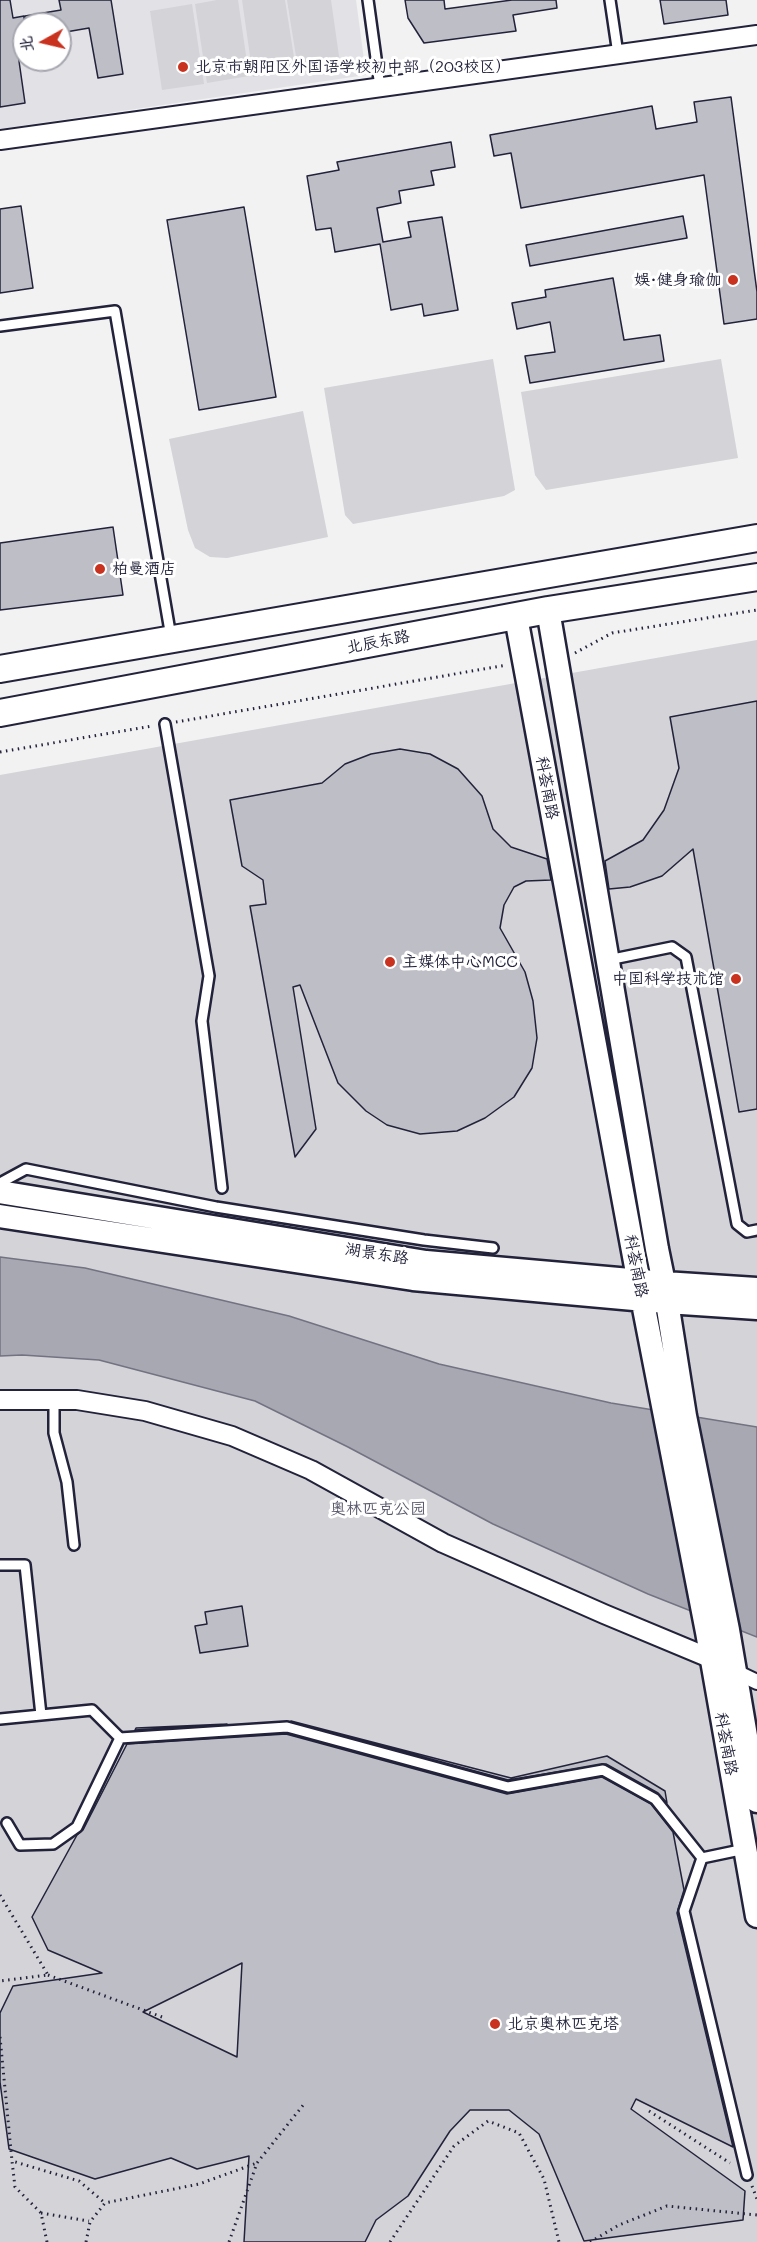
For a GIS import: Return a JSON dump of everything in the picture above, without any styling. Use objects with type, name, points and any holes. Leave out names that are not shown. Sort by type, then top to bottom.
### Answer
[{"type":"main road","points":[[0,669],[757,538]]},
{"type":"main road","name":"北辰东路","points":[[0,713],[548,610],[757,577]]},
{"type":"street","points":[[0,140],[757,35]]},
{"type":"street","name":"科荟南路","points":[[548,610],[666,1293],[674,1416],[705,1619],[757,1916]]},
{"type":"street","name":"科荟南路","points":[[516,616],[640,1290],[728,1629],[757,1802]]},
{"type":"street","name":"湖景东路","points":[[0,1192],[426,1262],[666,1293],[757,1308]]},
{"type":"street","name":"湖景东路","points":[[0,1216],[414,1279],[640,1290]]},
{"type":"street","name":"湖景东路","points":[[666,1293],[757,1289]]},
{"type":"street","points":[[0,1400],[77,1400],[145,1411],[232,1436],[311,1470],[443,1543],[712,1659],[757,1682]]},
{"type":"lane","points":[[368,0],[380,87]]},
{"type":"lane","points":[[610,0],[618,54]]},
{"type":"lane","points":[[0,326],[116,311],[171,640]]},
{"type":"lane","points":[[165,724],[209,976],[202,1021],[222,1188]]},
{"type":"lane","points":[[608,960],[672,947],[686,957],[737,1224],[747,1232],[757,1230]]},
{"type":"lane","points":[[0,1183],[26,1169],[216,1207],[424,1240],[493,1248]]},
{"type":"lane","points":[[54,1400],[54,1432],[67,1482],[74,1545]]},
{"type":"lane","points":[[0,1565],[25,1566],[41,1715]]},
{"type":"lane","points":[[0,1719],[92,1710],[120,1738],[287,1727],[508,1787],[603,1770],[655,1799],[702,1858]]},
{"type":"lane","points":[[7,1823],[20,1845],[53,1844],[77,1827],[120,1738]]},
{"type":"lane","points":[[702,1858],[745,1849]]},
{"type":"lane","points":[[702,1858],[684,1911],[747,2175]]},
{"type":"path","points":[[556,657],[578,652],[612,633],[757,610]]},
{"type":"path","points":[[0,752],[524,662]]},
{"type":"path","points":[[0,1895],[48,1975]]},
{"type":"path","points":[[0,1981],[48,1975],[162,2017]]},
{"type":"path","points":[[0,2037],[15,2187],[41,2214],[47,2242]]},
{"type":"path","points":[[229,2242],[258,2163],[304,2104]]},
{"type":"path","points":[[649,2111],[747,2175],[757,2199]]},
{"type":"path","points":[[390,2242],[454,2146],[488,2121],[519,2133],[544,2180],[559,2242]]},
{"type":"path","points":[[12,2160],[79,2181],[105,2203]]},
{"type":"path","points":[[86,2242],[90,2222],[105,2203],[199,2184],[258,2163]]},
{"type":"path","points":[[590,2242],[619,2225],[667,2206],[757,2215]]},
{"type":"path","points":[[41,2214],[90,2222]]},
{"type":"shaded area","name":"北京市朝阳区外国语学校初中部（203校区）","points":[[0,0],[356,0],[366,75],[0,129]]},
{"type":"shaded area","points":[[0,1257],[85,1268],[289,1316],[439,1364],[611,1403],[757,1427],[757,1637],[648,1594],[493,1524],[348,1447],[255,1401],[99,1360],[22,1355],[0,1356]]},
{"type":"green space","points":[[217,0],[238,0],[249,76],[207,83],[195,4]]},
{"type":"green space","points":[[242,0],[285,0],[296,70],[253,77]]},
{"type":"green space","points":[[287,0],[331,0],[340,63],[298,69]]},
{"type":"green space","points":[[192,4],[204,84],[162,90],[150,11]]},
{"type":"green space","points":[[493,359],[515,490],[504,496],[353,524],[345,515],[324,388]]},
{"type":"green space","points":[[721,359],[738,458],[546,490],[535,475],[521,392]]},
{"type":"green space","points":[[303,411],[328,537],[227,558],[210,557],[195,548],[188,530],[169,439]]},
{"type":"green space","name":"奥林匹克公园","points":[[757,640],[757,2242],[0,2242],[0,775]]},
{"type":"building","points":[[0,0],[10,0],[12,72],[21,72],[25,103],[0,107]]},
{"type":"building","points":[[59,0],[111,0],[123,74],[98,78],[89,28],[72,31],[72,12],[49,12],[61,10]]},
{"type":"building","points":[[405,0],[444,0],[445,9],[512,0],[556,0],[557,8],[513,15],[516,31],[424,43],[408,18]]},
{"type":"building","points":[[660,0],[726,0],[728,15],[664,24]]},
{"type":"building","points":[[731,97],[757,292],[757,319],[724,324],[704,175],[521,208],[511,153],[494,156],[490,135],[652,106],[656,129],[697,122],[694,102]]},
{"type":"building","points":[[451,142],[455,167],[431,171],[434,185],[399,191],[401,203],[377,208],[383,242],[411,237],[408,222],[442,217],[458,310],[424,316],[422,304],[391,310],[380,244],[335,252],[331,228],[316,230],[307,176],[339,170],[337,162]]},
{"type":"building","points":[[21,206],[33,288],[0,293],[0,209]]},
{"type":"building","points":[[244,207],[276,397],[199,410],[167,220]]},
{"type":"building","points":[[683,216],[687,238],[530,266],[526,245]]},
{"type":"building","points":[[613,278],[624,340],[660,335],[664,361],[530,383],[525,356],[555,352],[550,322],[517,329],[512,303],[546,297],[545,290]]},
{"type":"building","points":[[113,527],[123,595],[0,610],[0,543]]},
{"type":"building","name":"中国科学技术馆","points":[[757,701],[757,1109],[739,1112],[693,849],[662,876],[630,887],[609,889],[605,861],[643,840],[664,810],[679,768],[670,717]]},
{"type":"building","name":"主媒体中心MCC","points":[[400,749],[430,754],[458,769],[482,796],[493,829],[511,847],[547,859],[551,880],[526,881],[514,887],[504,905],[500,928],[525,972],[533,1001],[537,1038],[532,1068],[514,1097],[485,1118],[457,1131],[420,1134],[387,1125],[366,1111],[338,1083],[300,985],[293,987],[316,1129],[295,1157],[250,906],[266,904],[263,880],[242,866],[230,800],[322,783],[345,764],[371,754]]},
{"type":"building","points":[[242,1606],[248,1646],[200,1653],[195,1626],[207,1624],[205,1612]]},
{"type":"building","points":[[291,1721],[511,1778],[607,1756],[665,1791],[667,1803],[658,1793],[606,1764],[508,1780]]},
{"type":"building","points":[[227,1724],[135,1730],[136,1728]]},
{"type":"building","points":[[286,1734],[507,1794],[602,1777],[651,1804],[673,1832],[684,1890],[677,1913],[733,2147],[636,2099],[631,2109],[745,2191],[743,2220],[584,2241],[539,2134],[509,2110],[470,2110],[450,2131],[408,2196],[376,2220],[365,2242],[244,2242],[249,2156],[197,2169],[171,2158],[95,2179],[9,2149],[0,2082],[0,2013],[13,1986],[102,1973],[48,1950],[32,1917],[77,1835],[83,1830],[127,1744]],"holes":[[[242,1963],[237,2057],[143,2012]]]},
{"type":"place","name":"北京市朝阳区外国语学校初中部（203校区）","points":[[183,67]]},
{"type":"place","name":"娱·健身瑜伽","points":[[733,280]]},
{"type":"place","name":"柏曼酒店","points":[[100,569]]},
{"type":"place","name":"主媒体中心MCC","points":[[390,962]]},
{"type":"place","name":"中国科学技术馆","points":[[736,979]]},
{"type":"place","name":"北京奥林匹克塔","points":[[495,2024]]}]
